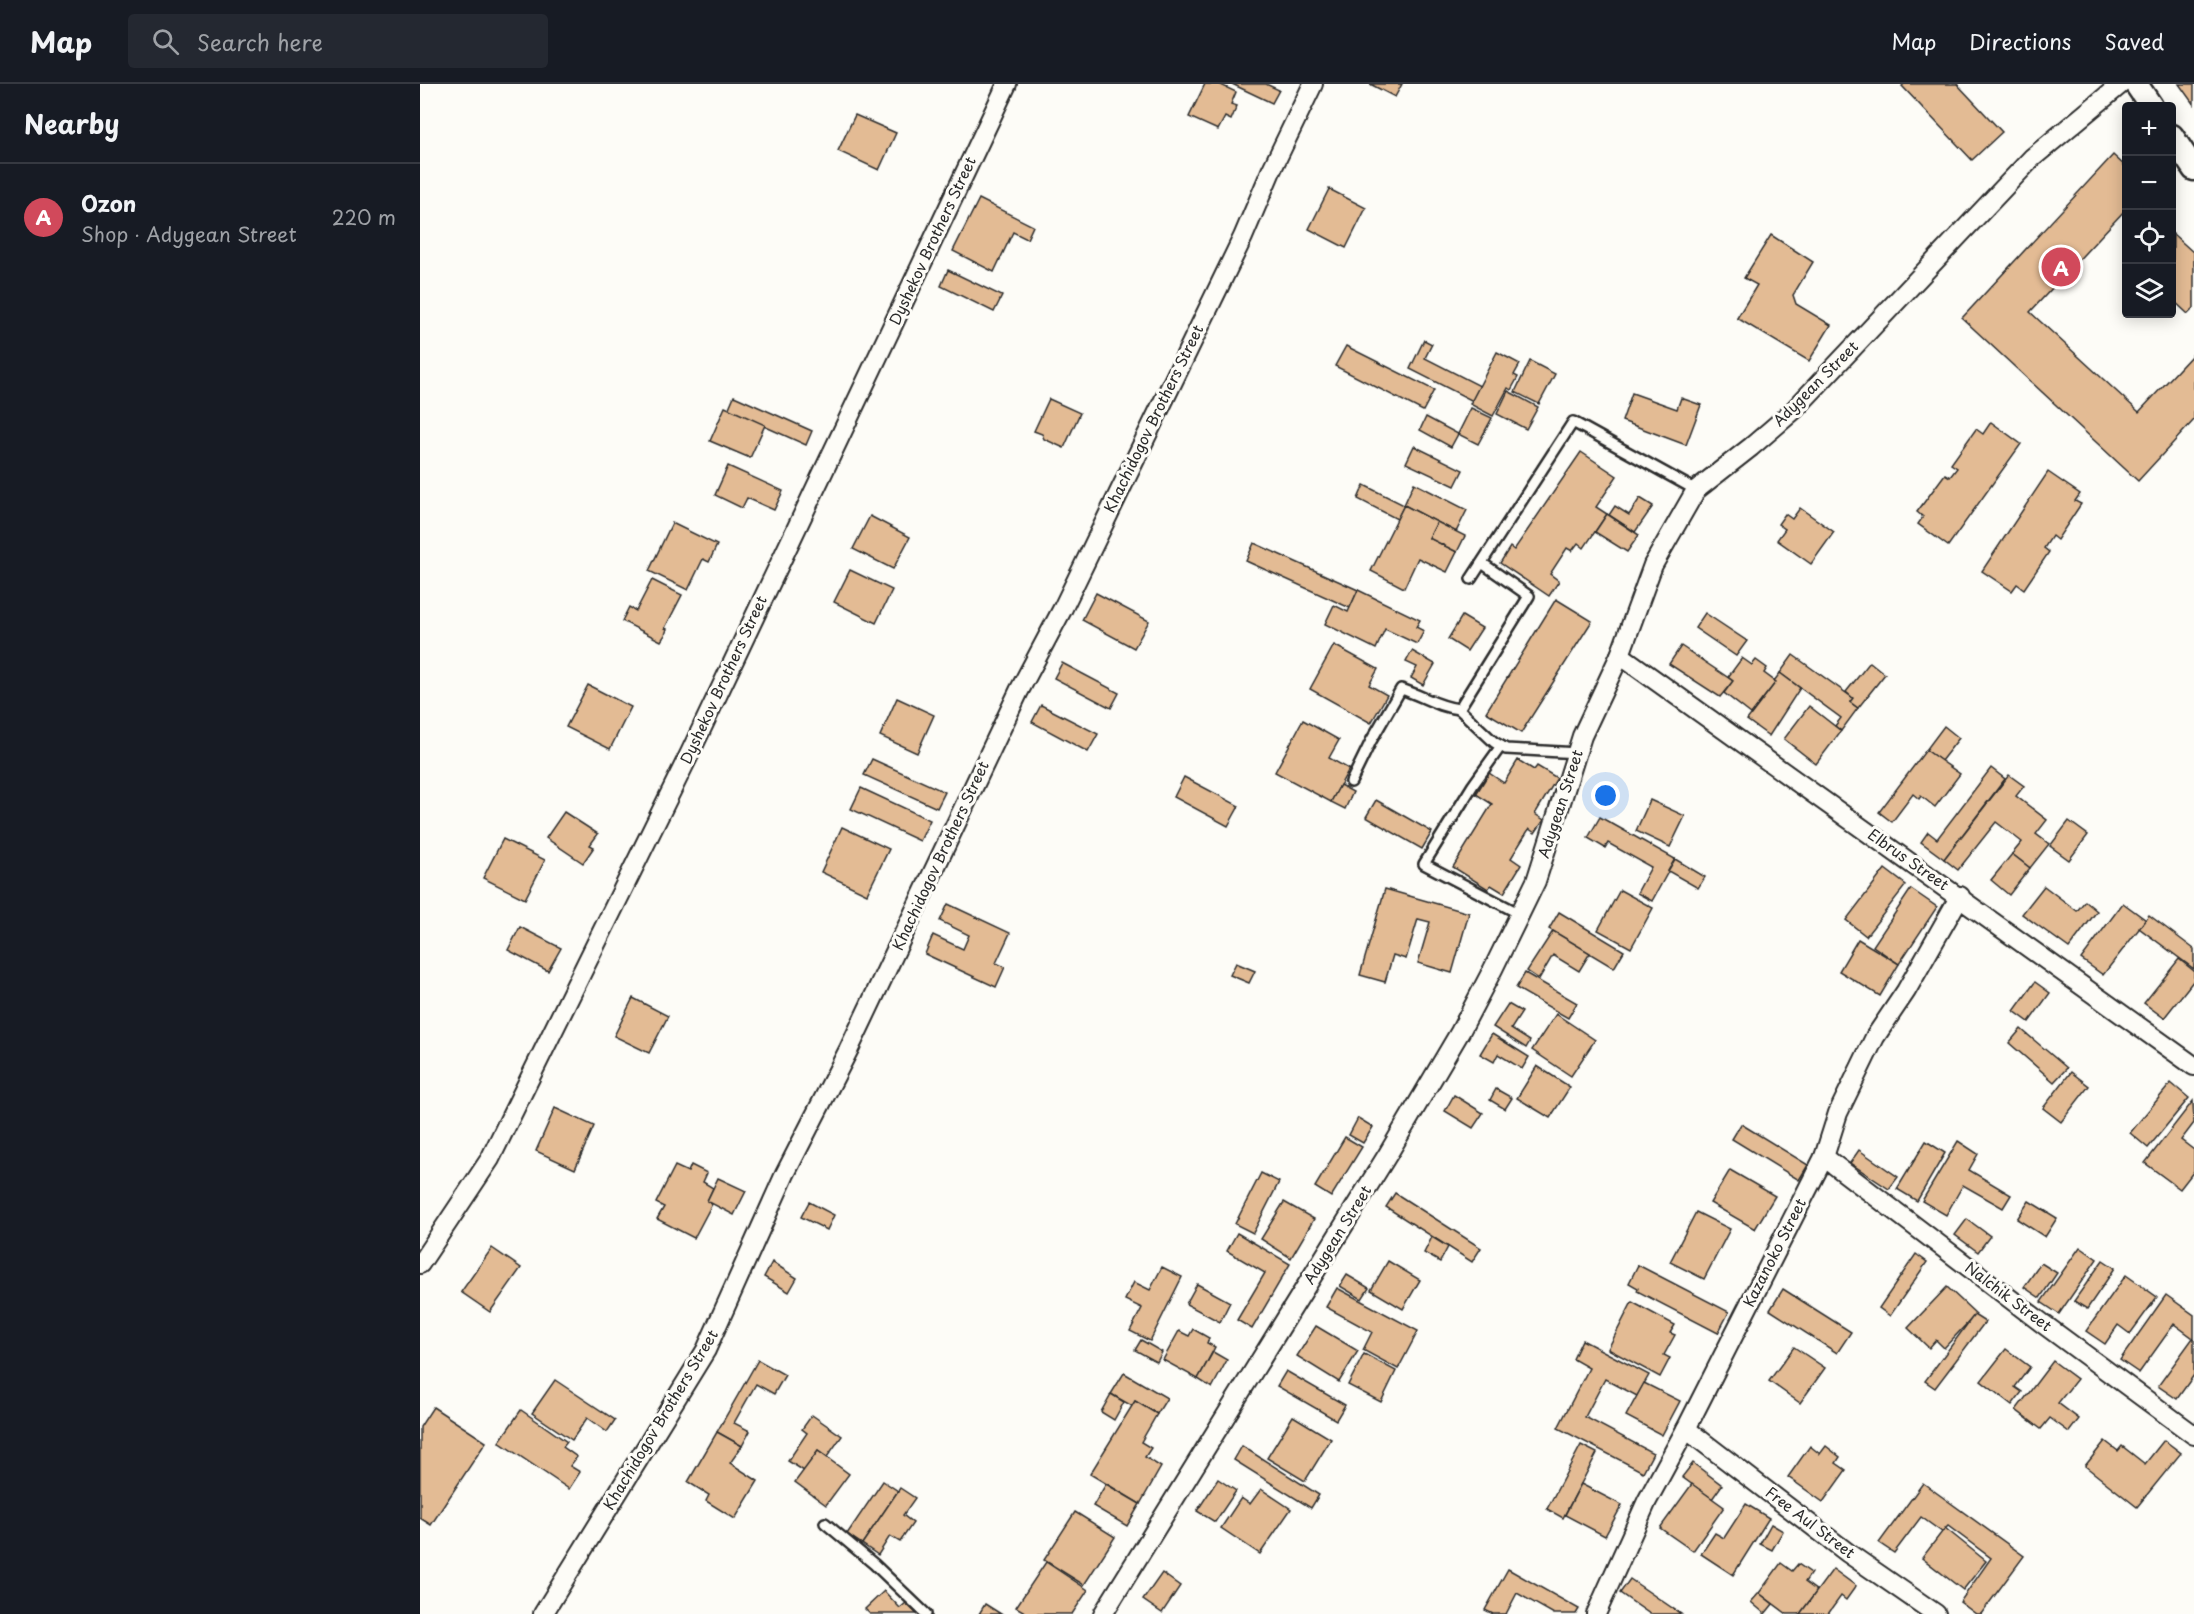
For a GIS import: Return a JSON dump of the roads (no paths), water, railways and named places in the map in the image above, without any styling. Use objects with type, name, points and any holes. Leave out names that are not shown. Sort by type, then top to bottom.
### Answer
[{"type":"street","name":"Dyshekov Brothers Street","points":[[420,1264],[490,1160],[690,753],[1007,84]]},
{"type":"street","name":"Khachidogov Brothers Street","points":[[543,1614],[706,1350],[785,1174],[849,1050],[1019,692],[1063,608],[1243,237],[1271,171],[1313,84]]},
{"type":"street","name":"Adygean Street","points":[[1103,1614],[1388,1154],[1460,1032],[1536,881],[1582,736],[1620,655],[1653,565],[1696,490],[1794,410],[2032,158],[2121,84]]},
{"type":"street","points":[[2136,84],[2148,102]]},
{"type":"street","points":[[2176,142],[2194,169]]},
{"type":"street","name":"Elbrus Street","points":[[1620,655],[1960,896],[2194,1066]]},
{"type":"street","name":"Kazanoko Street","points":[[1596,1614],[1647,1501],[1824,1157],[1838,1113],[1875,1037],[1906,992],[1960,896]]},
{"type":"street","name":"Nalchik Street","points":[[1824,1157],[2051,1330],[2194,1435]]},
{"type":"street","name":"Free Aul Street","points":[[1686,1429],[1848,1553],[1936,1614]]},
{"type":"lane","points":[[1471,579],[1573,422],[1696,490]]},
{"type":"lane","points":[[1459,709],[1529,596],[1482,563]]},
{"type":"lane","points":[[1352,782],[1371,741],[1401,689],[1444,708],[1459,709],[1494,742],[1506,749],[1578,753]]},
{"type":"lane","points":[[1501,746],[1473,785],[1424,864],[1520,914]]},
{"type":"lane","points":[[825,1522],[874,1564],[926,1614]]},
{"type":"place","name":"Ozon","points":[[2061,267]]}]
